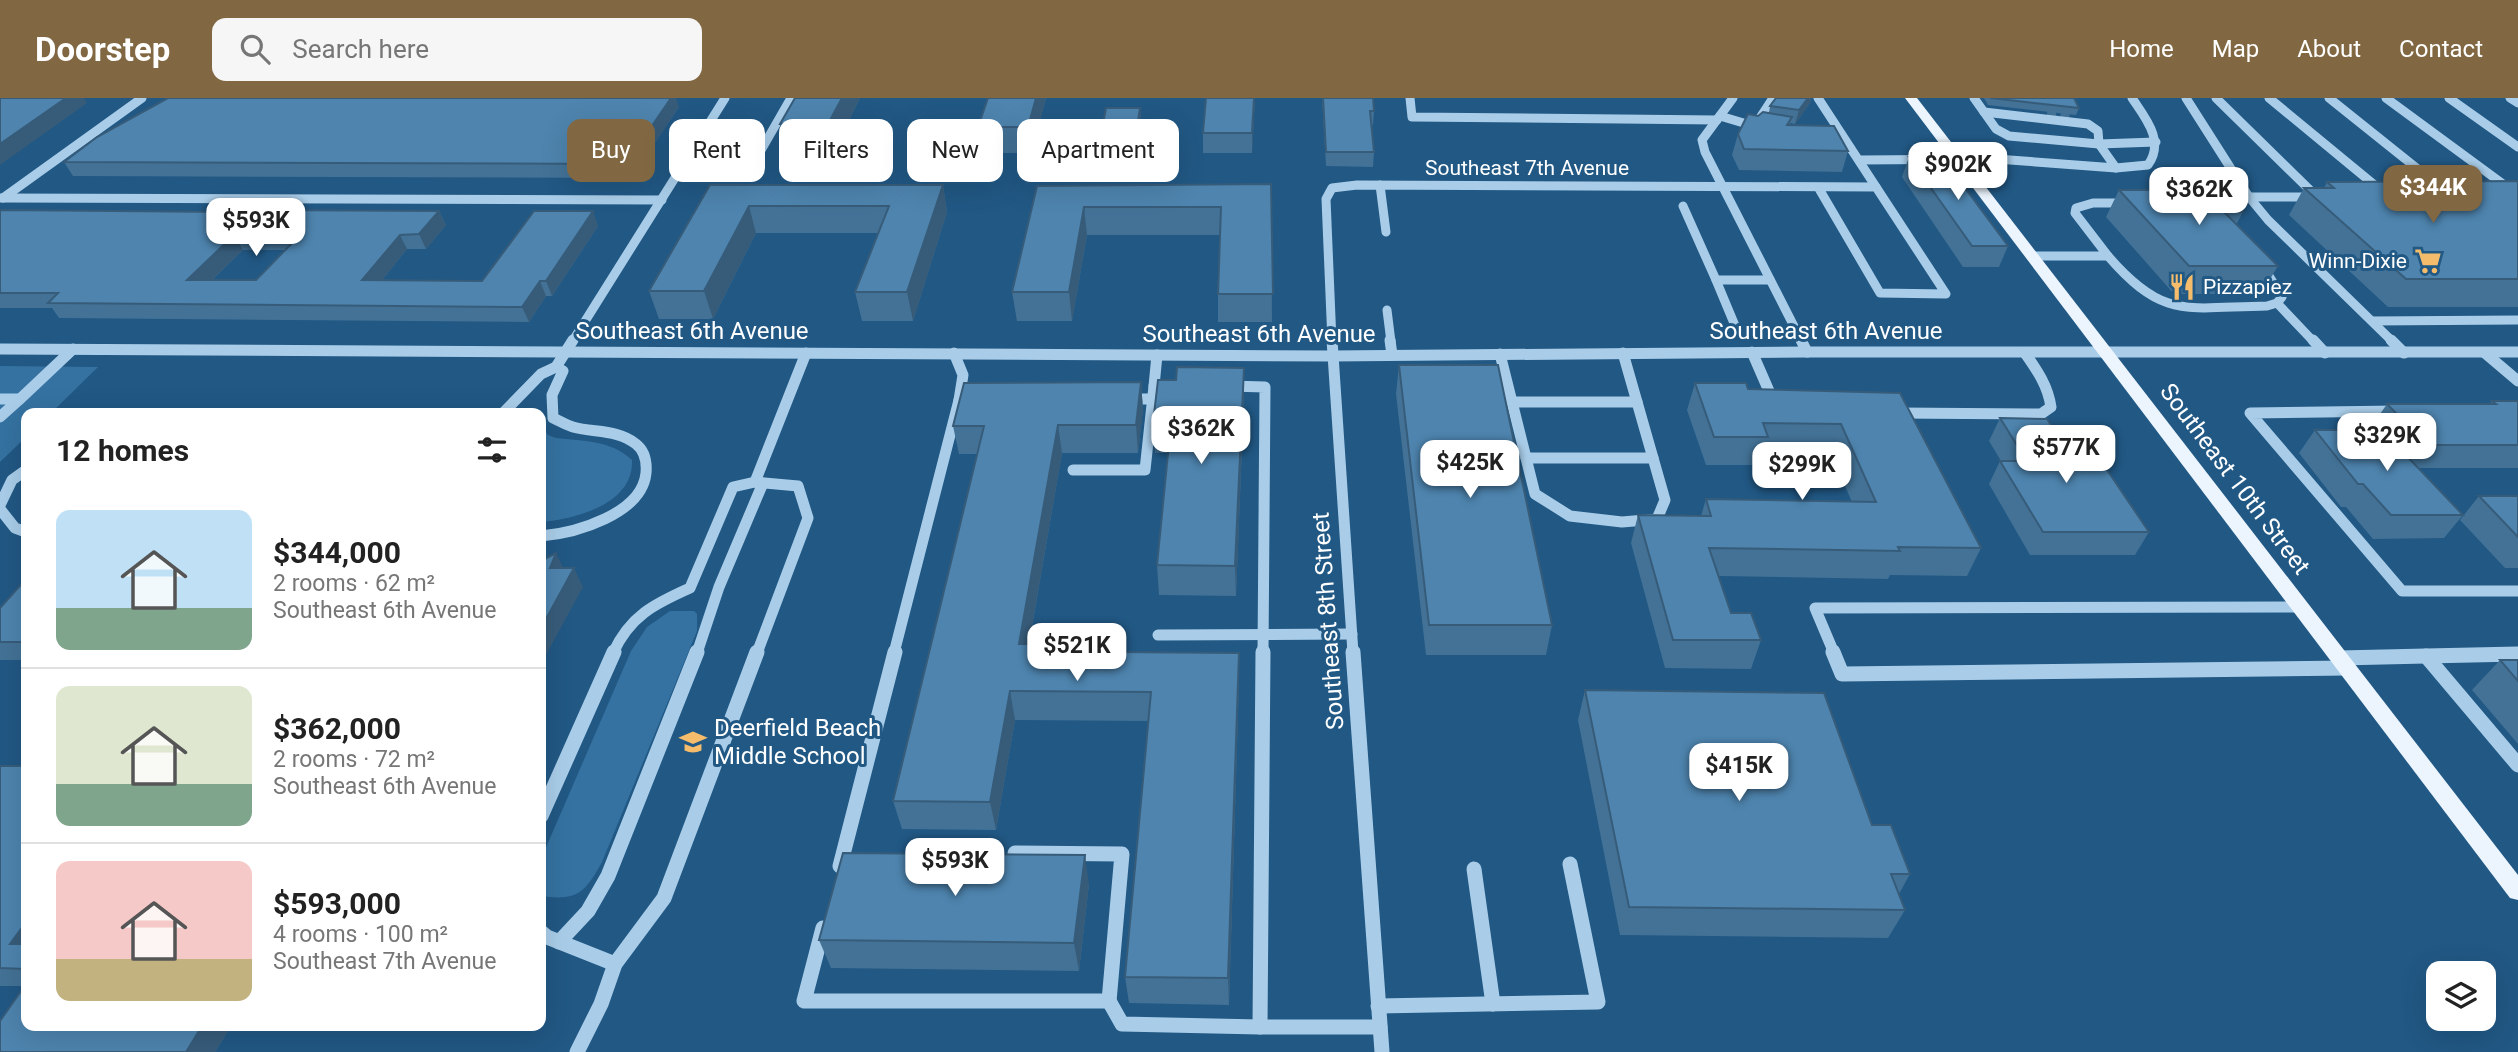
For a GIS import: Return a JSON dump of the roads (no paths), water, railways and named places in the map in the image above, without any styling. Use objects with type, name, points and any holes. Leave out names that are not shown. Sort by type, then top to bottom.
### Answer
[{"type":"main road","name":"Southeast 10th Street","points":[[1911,98],[2518,891]]},
{"type":"street","points":[[1,199],[142,98]]},
{"type":"street","points":[[556,367],[725,98]]},
{"type":"street","points":[[765,143],[791,98]]},
{"type":"street","points":[[1410,98],[1412,117],[1718,118],[1765,129]]},
{"type":"street","points":[[1733,98],[1702,140],[1722,186],[1807,352]]},
{"type":"street","points":[[1754,127],[1773,98]]},
{"type":"street","points":[[1818,98],[1946,294],[1880,293],[1818,187]]},
{"type":"street","points":[[1974,98],[1996,129],[2009,136],[2099,144],[2156,142]]},
{"type":"street","points":[[1859,160],[1996,159],[2116,168],[2148,165],[2155,158],[2156,142],[2152,128],[2132,98]]},
{"type":"street","points":[[2186,98],[2249,197],[2268,220],[2404,353]]},
{"type":"street","points":[[2216,98],[2317,197]]},
{"type":"street","points":[[2269,98],[2389,197],[2370,197]]},
{"type":"street","points":[[2329,98],[2452,197],[2430,197]]},
{"type":"street","points":[[2386,98],[2518,196]]},
{"type":"street","points":[[2449,98],[2518,147]]},
{"type":"street","points":[[2510,98],[2518,103]]},
{"type":"street","points":[[1984,112],[2088,124]]},
{"type":"street","points":[[2013,117],[2022,113],[2047,115]]},
{"type":"street","points":[[2074,117],[2098,131],[2099,144],[2116,168]]},
{"type":"street","points":[[1832,134],[1842,134]]},
{"type":"street","points":[[1380,185],[1386,232]]},
{"type":"street","name":"Southeast 7th Avenue","points":[[1332,188],[1380,185],[1876,187]]},
{"type":"street","name":"Southeast 8th Street","points":[[1332,188],[1326,199],[1332,356],[1382,1052]]},
{"type":"street","points":[[2505,197],[2518,196]]},
{"type":"street","points":[[2249,197],[2328,197]]},
{"type":"street","points":[[1,199],[662,200]]},
{"type":"street","points":[[2134,203],[2093,203],[2076,208],[2075,214],[2140,292],[2165,304],[2267,306],[2277,303],[2282,297],[2254,255]]},
{"type":"street","points":[[1683,206],[1736,328]]},
{"type":"street","points":[[2033,256],[2108,256]]},
{"type":"street","points":[[1716,280],[1770,280]]},
{"type":"street","points":[[2277,303],[2325,353]]},
{"type":"street","points":[[1387,310],[1392,355]]},
{"type":"street","points":[[2372,321],[2518,320]]},
{"type":"street","name":"Southeast 6th Avenue","points":[[0,349],[1332,356],[1752,352],[2518,352]]},
{"type":"street","points":[[0,417],[73,349]]},
{"type":"street","points":[[1752,352],[1772,398],[1789,408]]},
{"type":"street","points":[[559,942],[588,911],[608,876],[693,664],[806,353]]},
{"type":"street","points":[[837,876],[959,400],[963,375],[954,353]]},
{"type":"street","points":[[1500,354],[1535,494],[1570,516],[1622,522],[1657,519],[1665,500],[1623,353]]},
{"type":"street","points":[[1878,412],[2041,415],[2051,407],[2050,397],[2046,383],[2025,353]]},
{"type":"street","points":[[2485,353],[2518,381]]},
{"type":"street","points":[[1073,470],[1145,470],[1157,355]]},
{"type":"street","points":[[509,408],[546,369],[556,367],[563,371],[552,395],[553,418],[571,427],[606,432],[633,441],[646,454],[649,478],[639,494],[609,516],[581,531],[546,535]]},
{"type":"street","points":[[1111,399],[1182,386]]},
{"type":"street","points":[[1209,386],[1265,387],[1260,1027]]},
{"type":"street","points":[[0,399],[20,399]]},
{"type":"street","points":[[959,400],[986,400]]},
{"type":"street","points":[[1512,402],[1637,402]]},
{"type":"street","points":[[2411,410],[2250,413],[2402,591],[2518,591]]},
{"type":"street","points":[[1526,458],[1653,458]]},
{"type":"street","points":[[21,474],[12,480],[0,507],[15,528],[21,530]]},
{"type":"street","points":[[546,805],[622,634],[651,605],[690,588],[733,487],[759,482],[798,486],[808,518],[664,898],[615,964],[601,1004],[577,1052]]},
{"type":"street","points":[[2302,607],[1815,608],[1842,674],[2344,663],[2426,656],[2518,654]]},
{"type":"street","points":[[1158,635],[1352,634]]},
{"type":"street","points":[[2426,656],[2518,765]]},
{"type":"street","points":[[1015,853],[1122,854],[1109,1001],[1122,1024],[1380,1027]]},
{"type":"street","points":[[1378,1006],[1598,1002],[1570,864]]},
{"type":"street","points":[[1474,869],[1493,1004]]},
{"type":"street","points":[[827,913],[804,1001],[1109,1001]]},
{"type":"street","points":[[546,935],[615,964]]},
{"type":"tunnel","points":[[2047,115],[2074,117]]},
{"type":"place","name":"Winn-Dixie","points":[[2428,261]]},
{"type":"place","name":"Pizzapiez","points":[[2182,287]]},
{"type":"place","name":"Deerfield Beach Middle School","points":[[693,742]]}]
